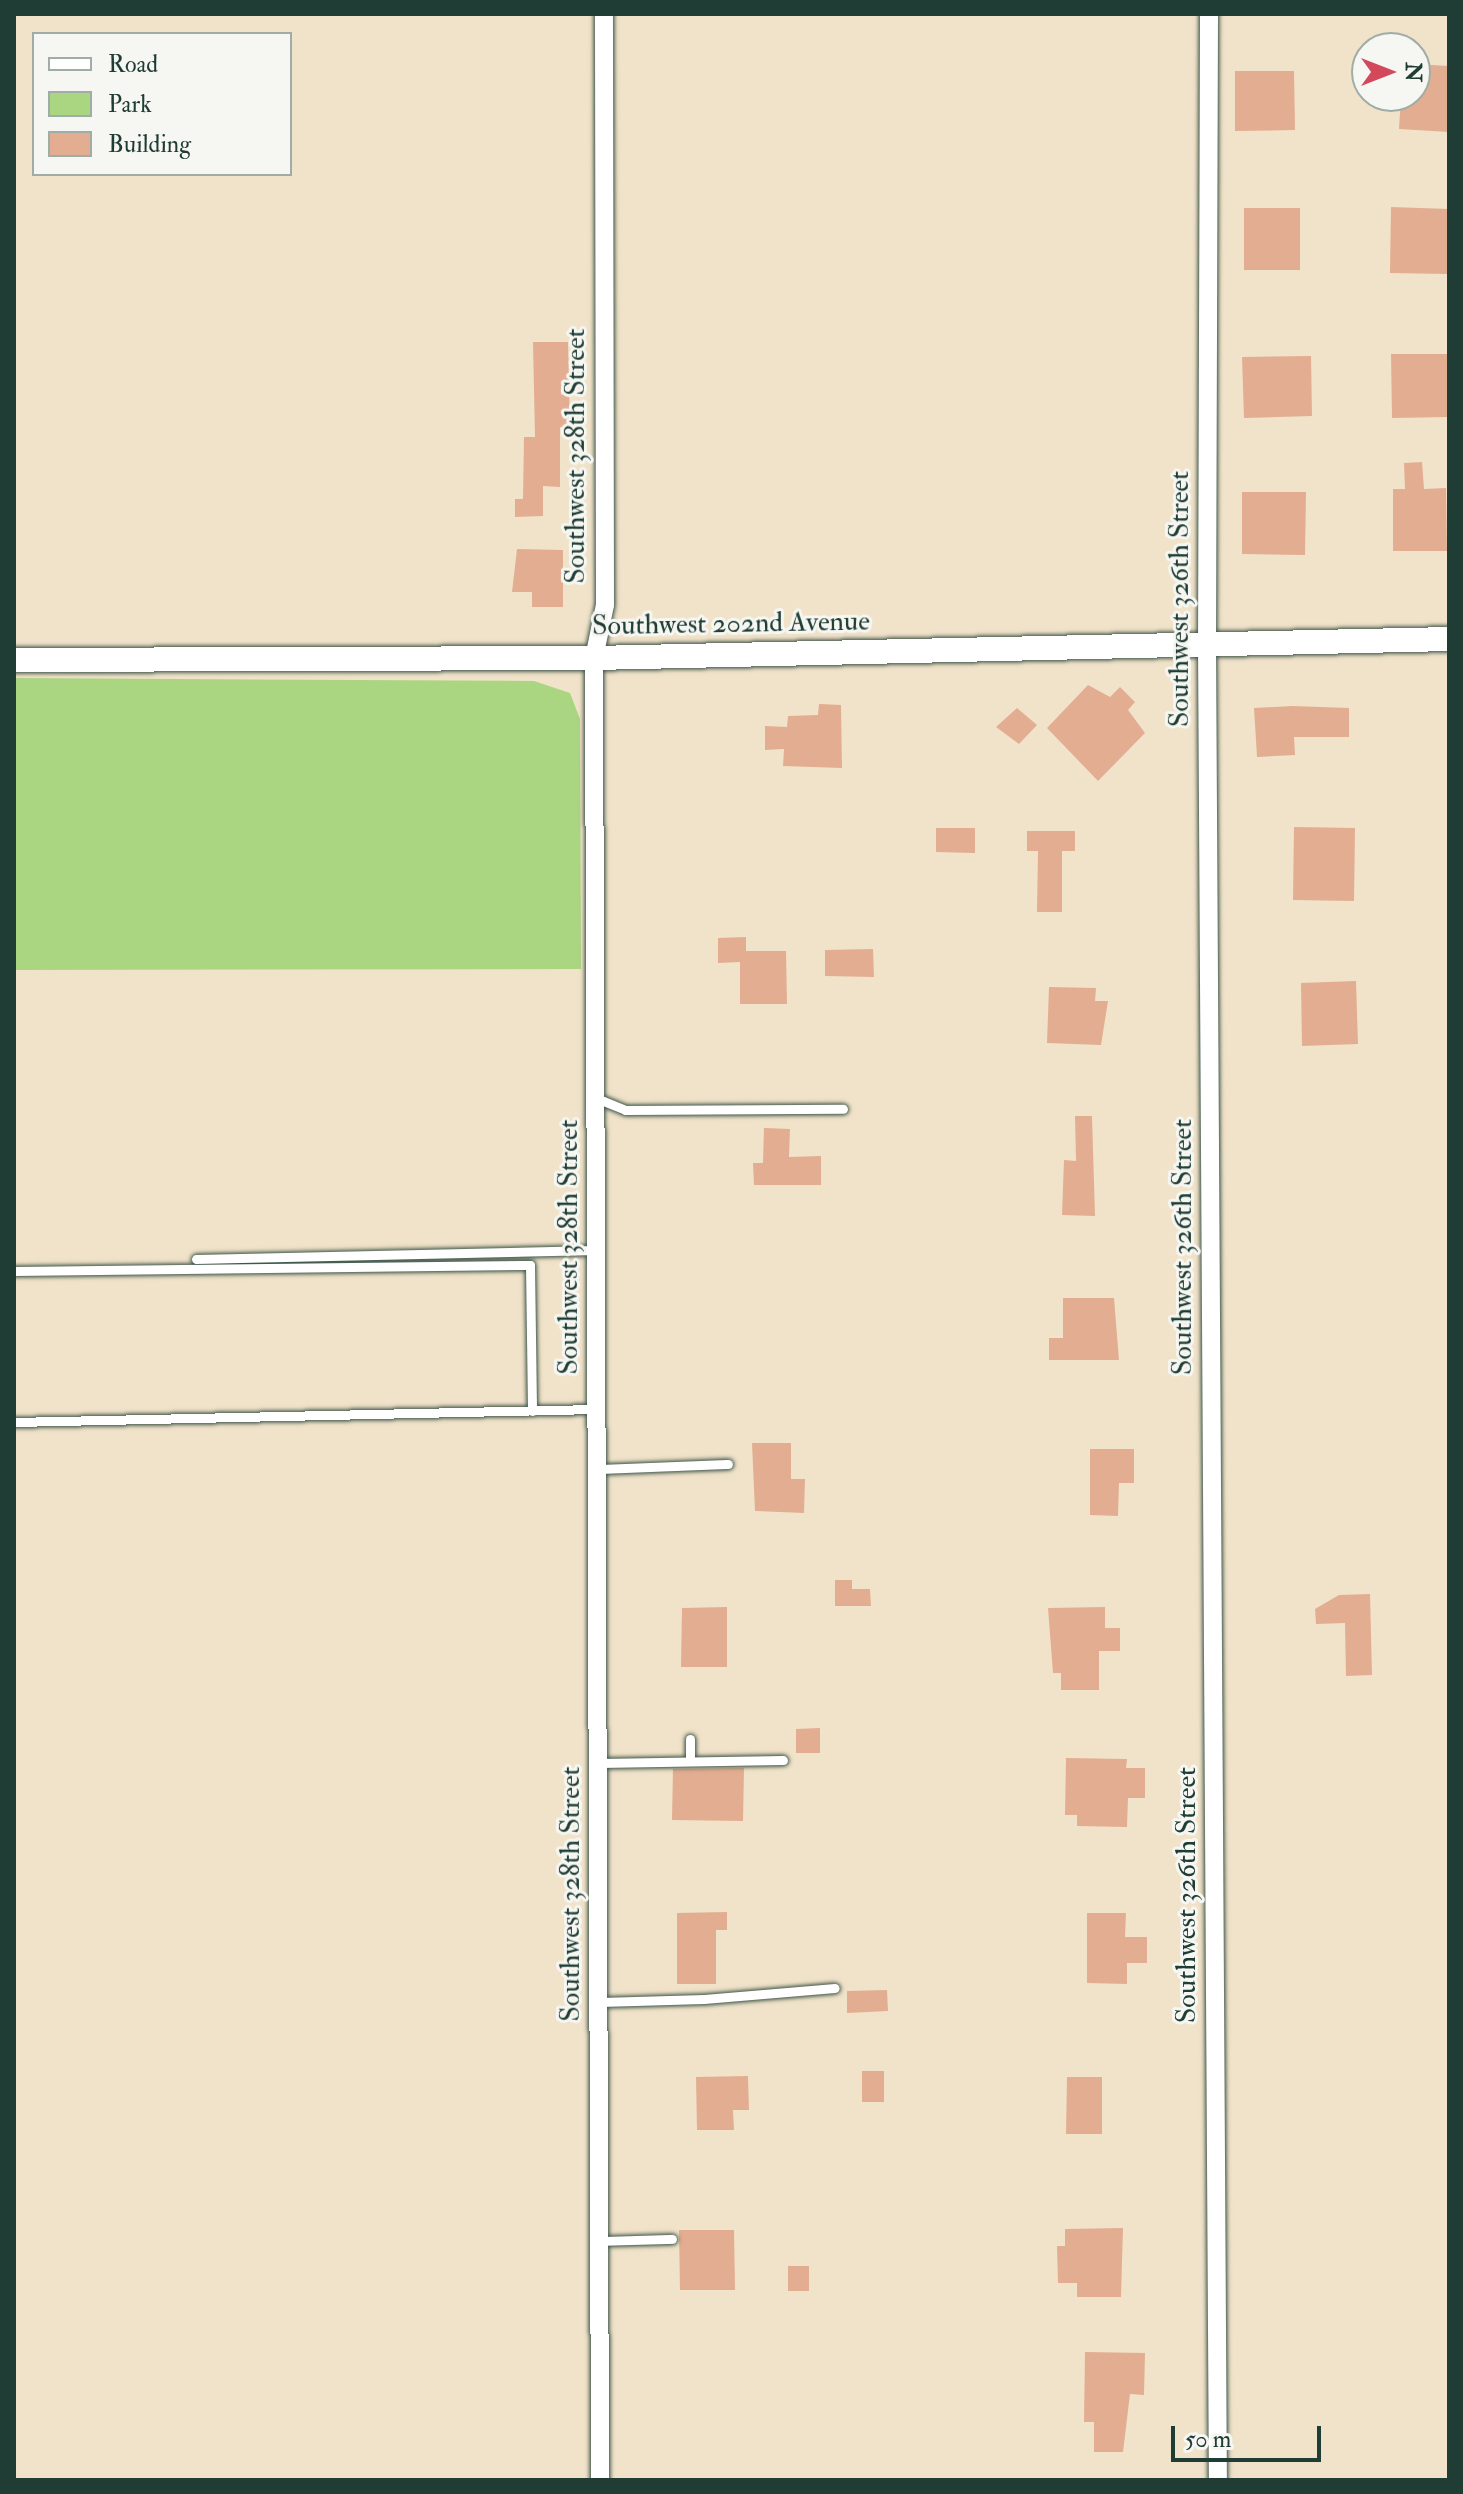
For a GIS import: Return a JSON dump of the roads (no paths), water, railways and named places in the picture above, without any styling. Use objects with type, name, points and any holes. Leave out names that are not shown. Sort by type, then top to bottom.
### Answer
[{"type":"street","name":"Southwest 328th Street","points":[[600,2480],[594,658],[605,605],[604,14]]},
{"type":"street","name":"Southwest 326th Street","points":[[1209,14],[1207,643],[1218,2480]]},
{"type":"street","name":"Southwest 202nd Avenue","points":[[14,660],[594,658],[1449,639]]},
{"type":"lane","points":[[596,1098],[625,1110],[843,1109]]},
{"type":"lane","points":[[196,1259],[597,1250]]},
{"type":"lane","points":[[14,1271],[530,1265],[532,1411]]},
{"type":"lane","points":[[14,1422],[598,1409]]},
{"type":"lane","points":[[598,1469],[728,1464]]},
{"type":"lane","points":[[690,1739],[690,1761]]},
{"type":"lane","points":[[599,1763],[783,1760]]},
{"type":"lane","points":[[600,2002],[704,1999],[835,1988]]},
{"type":"lane","points":[[600,2241],[672,2239]]}]
